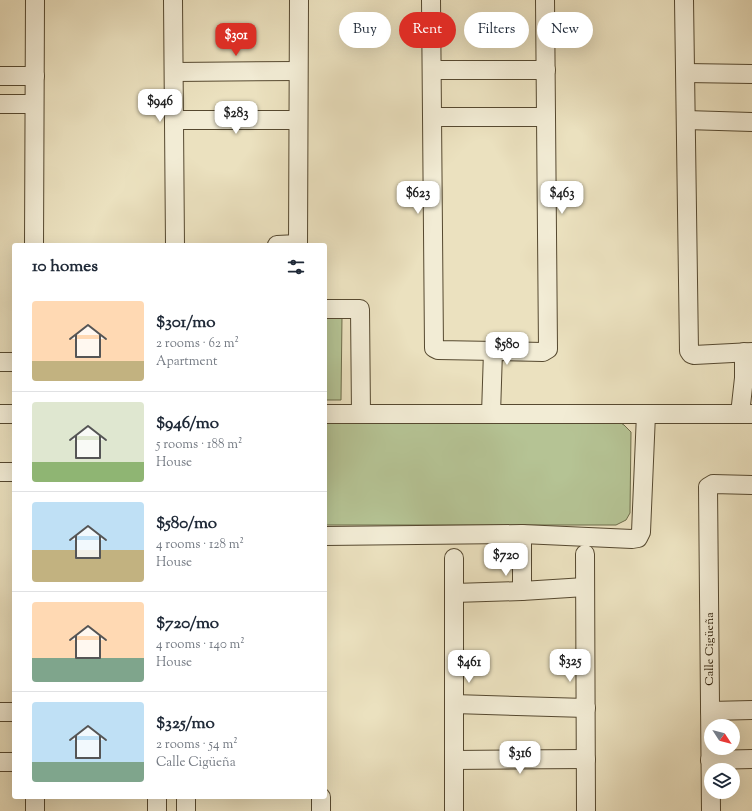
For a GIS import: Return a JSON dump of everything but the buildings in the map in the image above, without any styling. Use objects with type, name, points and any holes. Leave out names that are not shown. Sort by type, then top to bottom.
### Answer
[{"type":"street","points":[[34,243],[35,0]]},
{"type":"street","points":[[173,0],[175,243]]},
{"type":"street","points":[[298,243],[299,0]]},
{"type":"street","points":[[431,0],[434,348],[438,350],[543,352],[548,349],[545,0]]},
{"type":"street","points":[[327,414],[746,414],[744,378],[748,352],[694,355],[689,351],[684,0]]},
{"type":"street","points":[[432,70],[546,70]]},
{"type":"street","points":[[174,72],[298,71]]},
{"type":"street","points":[[686,73],[752,74]]},
{"type":"street","points":[[0,76],[35,76]]},
{"type":"street","points":[[0,104],[34,104]]},
{"type":"street","points":[[433,117],[546,117]]},
{"type":"street","points":[[175,120],[298,120]]},
{"type":"street","points":[[686,120],[752,122]]},
{"type":"street","points":[[327,309],[360,309],[361,414]]},
{"type":"street","points":[[491,414],[493,351]]},
{"type":"street","points":[[0,362],[12,362]]},
{"type":"street","points":[[0,414],[12,414]]},
{"type":"street","points":[[327,536],[522,534],[632,539],[638,538],[641,532],[646,414]]},
{"type":"street","points":[[0,472],[12,472]]},
{"type":"street","name":"Calle Cigüeña","points":[[710,811],[708,486],[713,484],[752,485]]},
{"type":"street","points":[[522,534],[522,591]]},
{"type":"street","points":[[585,554],[586,811]]},
{"type":"street","points":[[454,558],[454,811]]},
{"type":"street","points":[[454,593],[585,587]]},
{"type":"street","points":[[454,704],[586,708]]},
{"type":"street","points":[[710,711],[752,710]]},
{"type":"street","points":[[0,712],[12,712]]},
{"type":"street","points":[[454,760],[586,759]]},
{"type":"street","points":[[710,760],[752,759]]},
{"type":"street","points":[[0,762],[12,762]]},
{"type":"street","points":[[35,799],[35,811]]},
{"type":"street","points":[[157,799],[157,811]]},
{"type":"street","points":[[186,799],[186,811]]},
{"type":"street","points":[[321,799],[321,811]]},
{"type":"green space","points":[[327,317],[342,317],[341,400],[327,400]]},
{"type":"green space","points":[[616,420],[631,432],[630,513],[626,520],[616,525],[327,525],[327,422]]}]
